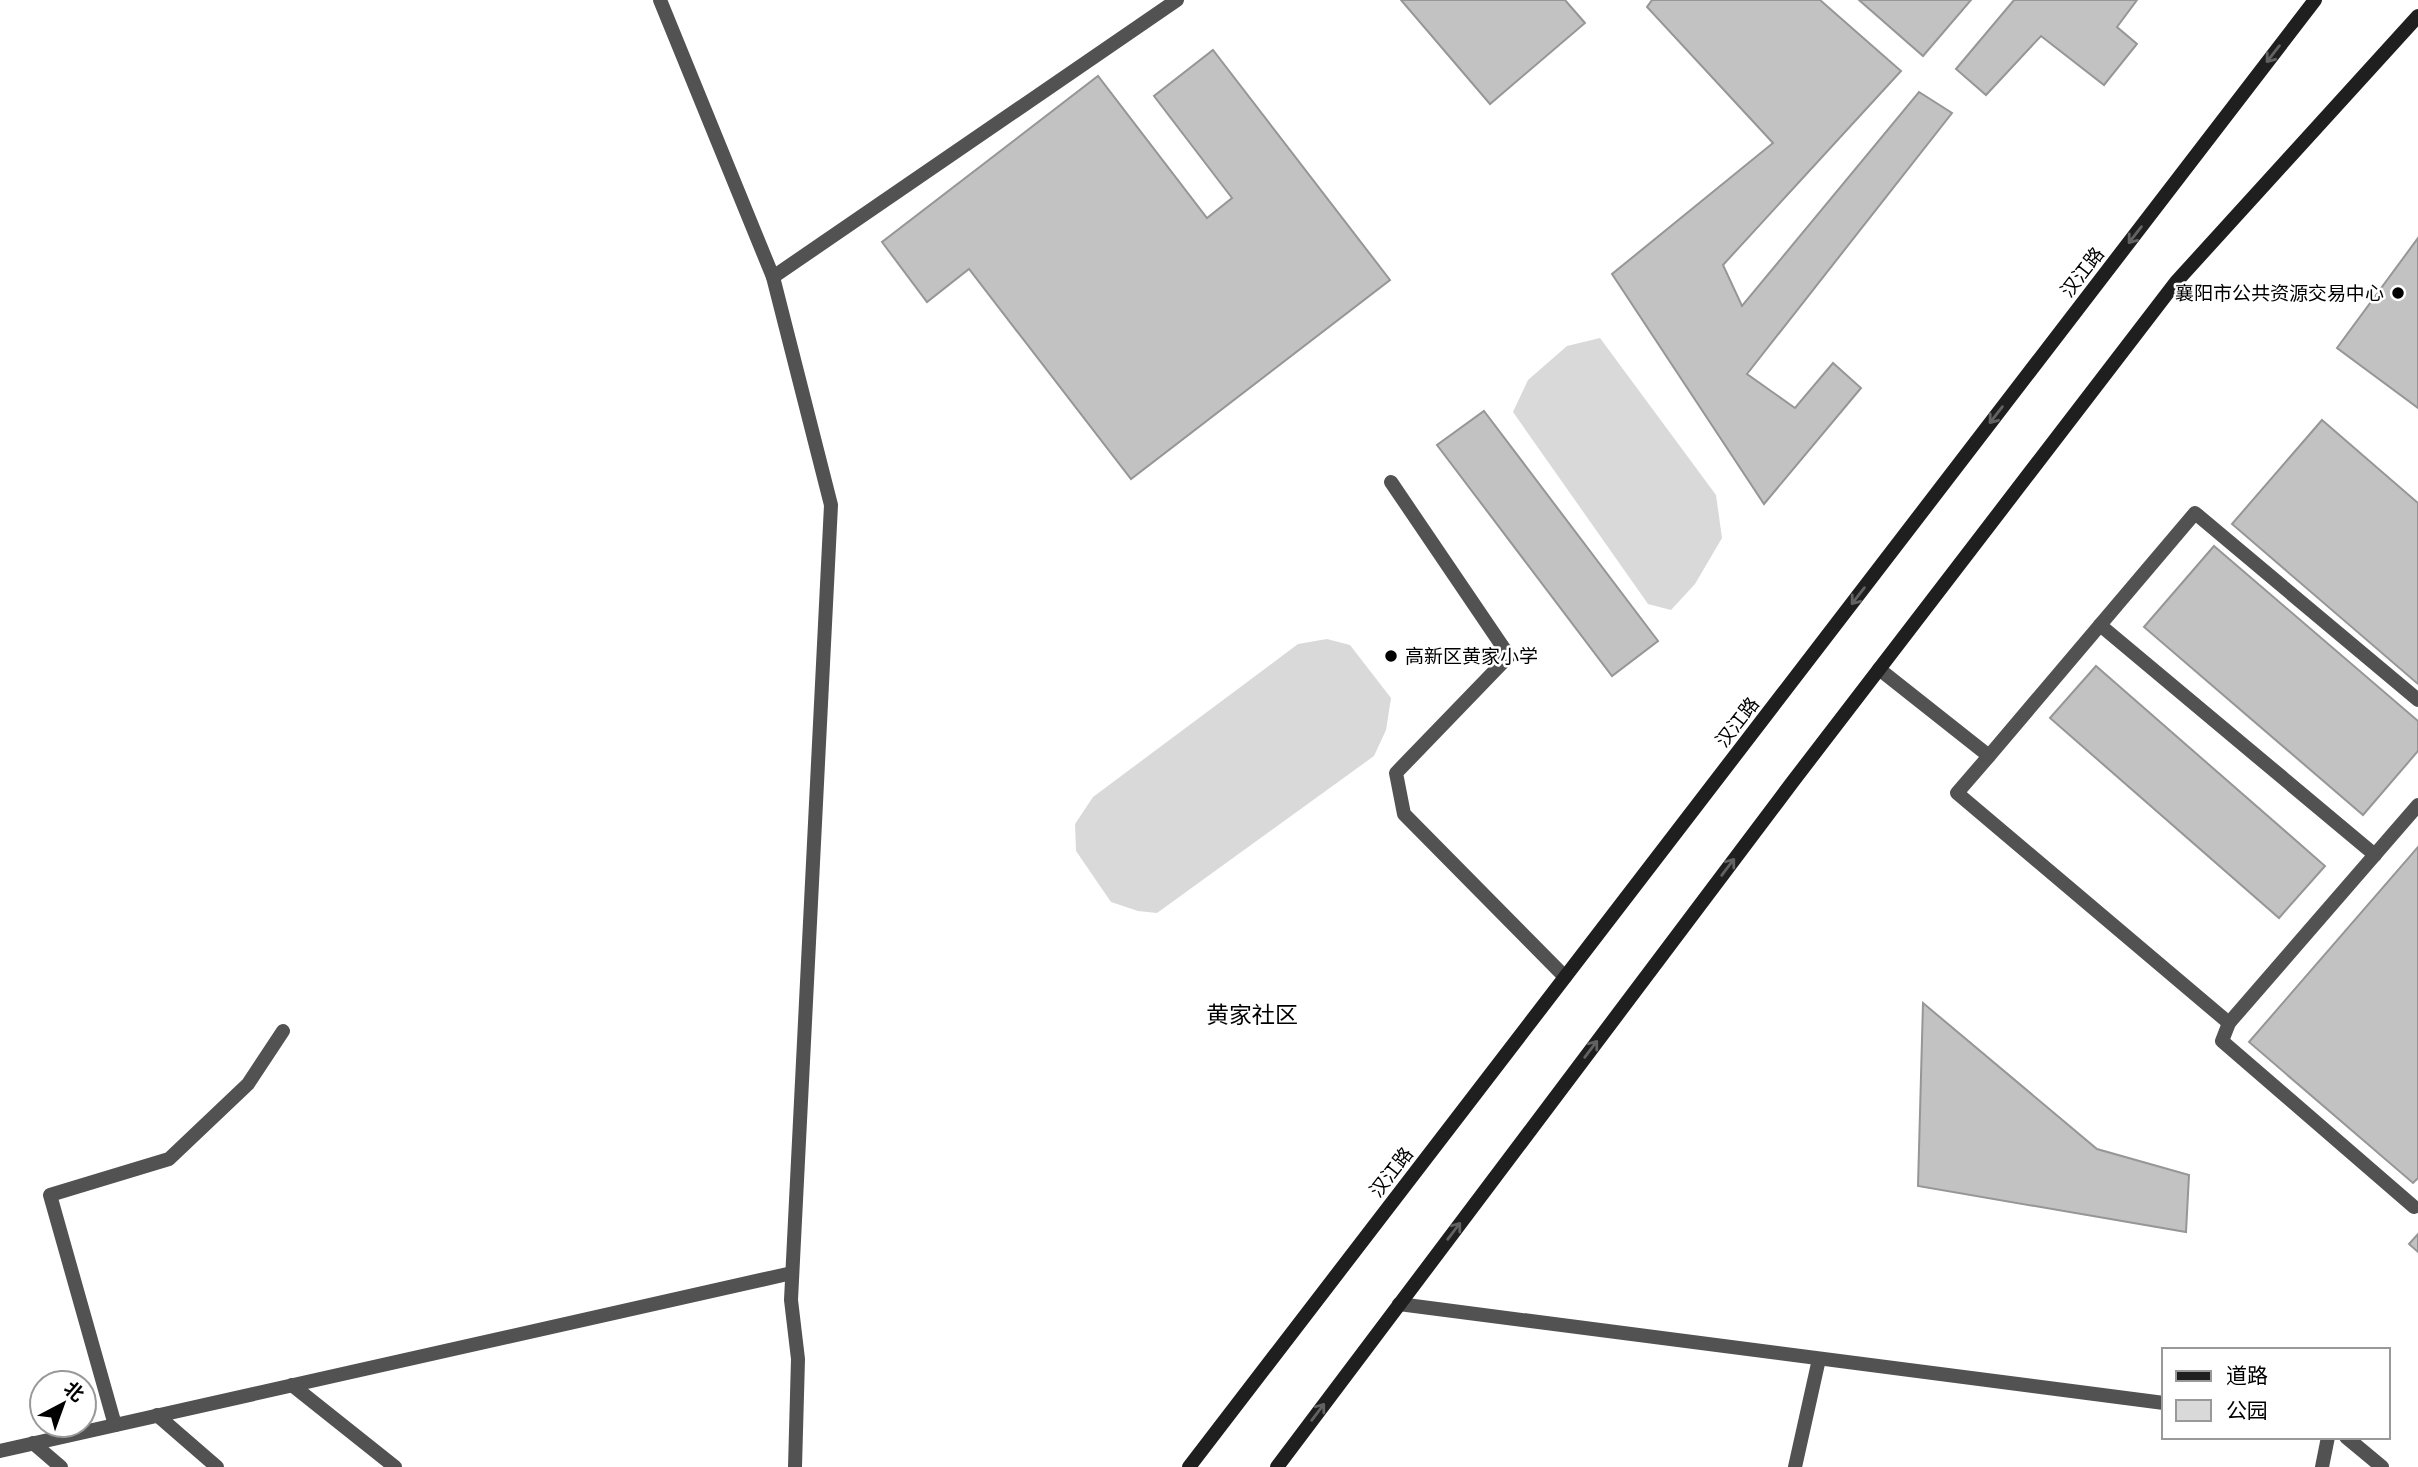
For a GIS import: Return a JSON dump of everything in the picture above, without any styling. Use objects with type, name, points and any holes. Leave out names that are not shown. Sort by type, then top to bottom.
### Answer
[{"type":"main road","name":"汉江路","points":[[1189,1467],[2315,0]]},
{"type":"main road","points":[[1276,1467],[1879,669],[2176,282],[2418,16]]},
{"type":"street","points":[[660,0],[773,278],[831,505],[792,1273],[791,1300],[797,1359],[795,1467]]},
{"type":"street","points":[[773,278],[1177,0]]},
{"type":"street","points":[[1391,482],[1509,656],[1396,773],[1404,814],[1565,976]]},
{"type":"street","points":[[2229,1023],[1957,793],[2194,513],[2418,700]]},
{"type":"street","points":[[2100,625],[2375,855]]},
{"type":"street","points":[[1879,669],[1989,756]]},
{"type":"street","points":[[2414,1207],[2222,1041],[2229,1023],[2418,806]]},
{"type":"street","points":[[115,1425],[50,1195],[169,1159],[248,1084],[283,1031]]},
{"type":"street","points":[[0,1451],[792,1273]]},
{"type":"street","points":[[1399,1304],[2162,1403]]},
{"type":"street","points":[[1796,1467],[1819,1359]]},
{"type":"street","points":[[292,1385],[395,1467]]},
{"type":"street","points":[[157,1415],[217,1467]]},
{"type":"street","points":[[2322,1467],[2328,1439]]},
{"type":"street","points":[[2348,1439],[2382,1467]]},
{"type":"street","points":[[33,1443],[61,1467]]},
{"type":"green space","points":[[1600,338],[1716,495],[1722,538],[1695,584],[1671,610],[1648,604],[1513,412],[1528,380],[1567,346]]},
{"type":"green space","points":[[1327,639],[1350,645],[1391,698],[1386,730],[1374,756],[1157,913],[1138,911],[1111,902],[1076,851],[1075,824],[1093,797],[1298,644]]},
{"type":"building","points":[[1401,0],[1565,0],[1585,23],[1490,104]]},
{"type":"building","points":[[1652,0],[1820,0],[1901,71],[1723,265],[1742,306],[1919,92],[1952,113],[1747,374],[1795,408],[1833,363],[1861,388],[1764,504],[1612,274],[1773,143],[1647,7]]},
{"type":"building","points":[[1859,0],[1971,0],[1923,56]]},
{"type":"building","points":[[2014,0],[2137,0],[2117,27],[2137,44],[2104,85],[2041,36],[1986,95],[1956,69]]},
{"type":"building","points":[[1213,50],[1390,280],[1131,479],[969,269],[927,302],[882,242],[1098,76],[1207,218],[1232,198],[1154,96]]},
{"type":"building","name":"襄阳市公共资源交易中心","points":[[2418,238],[2418,408],[2337,348]]},
{"type":"building","points":[[1484,411],[1658,641],[1612,676],[1437,445]]},
{"type":"building","points":[[2322,420],[2418,503],[2418,684],[2232,524]]},
{"type":"building","points":[[2214,546],[2418,721],[2418,751],[2363,815],[2144,627]]},
{"type":"building","points":[[2096,666],[2325,866],[2279,918],[2050,718]]},
{"type":"building","points":[[2418,847],[2418,1178],[2413,1183],[2249,1042]]},
{"type":"building","points":[[1923,1003],[2097,1149],[2189,1175],[2186,1232],[1918,1186]]},
{"type":"building","points":[[2418,1234],[2418,1252],[2409,1244]]},
{"type":"place","name":"襄阳市公共资源交易中心","points":[[2398,293]]},
{"type":"place","name":"高新区黄家小学","points":[[1391,656]]},
{"type":"district","name":"黄家社区","points":[[1252,1015]]}]
